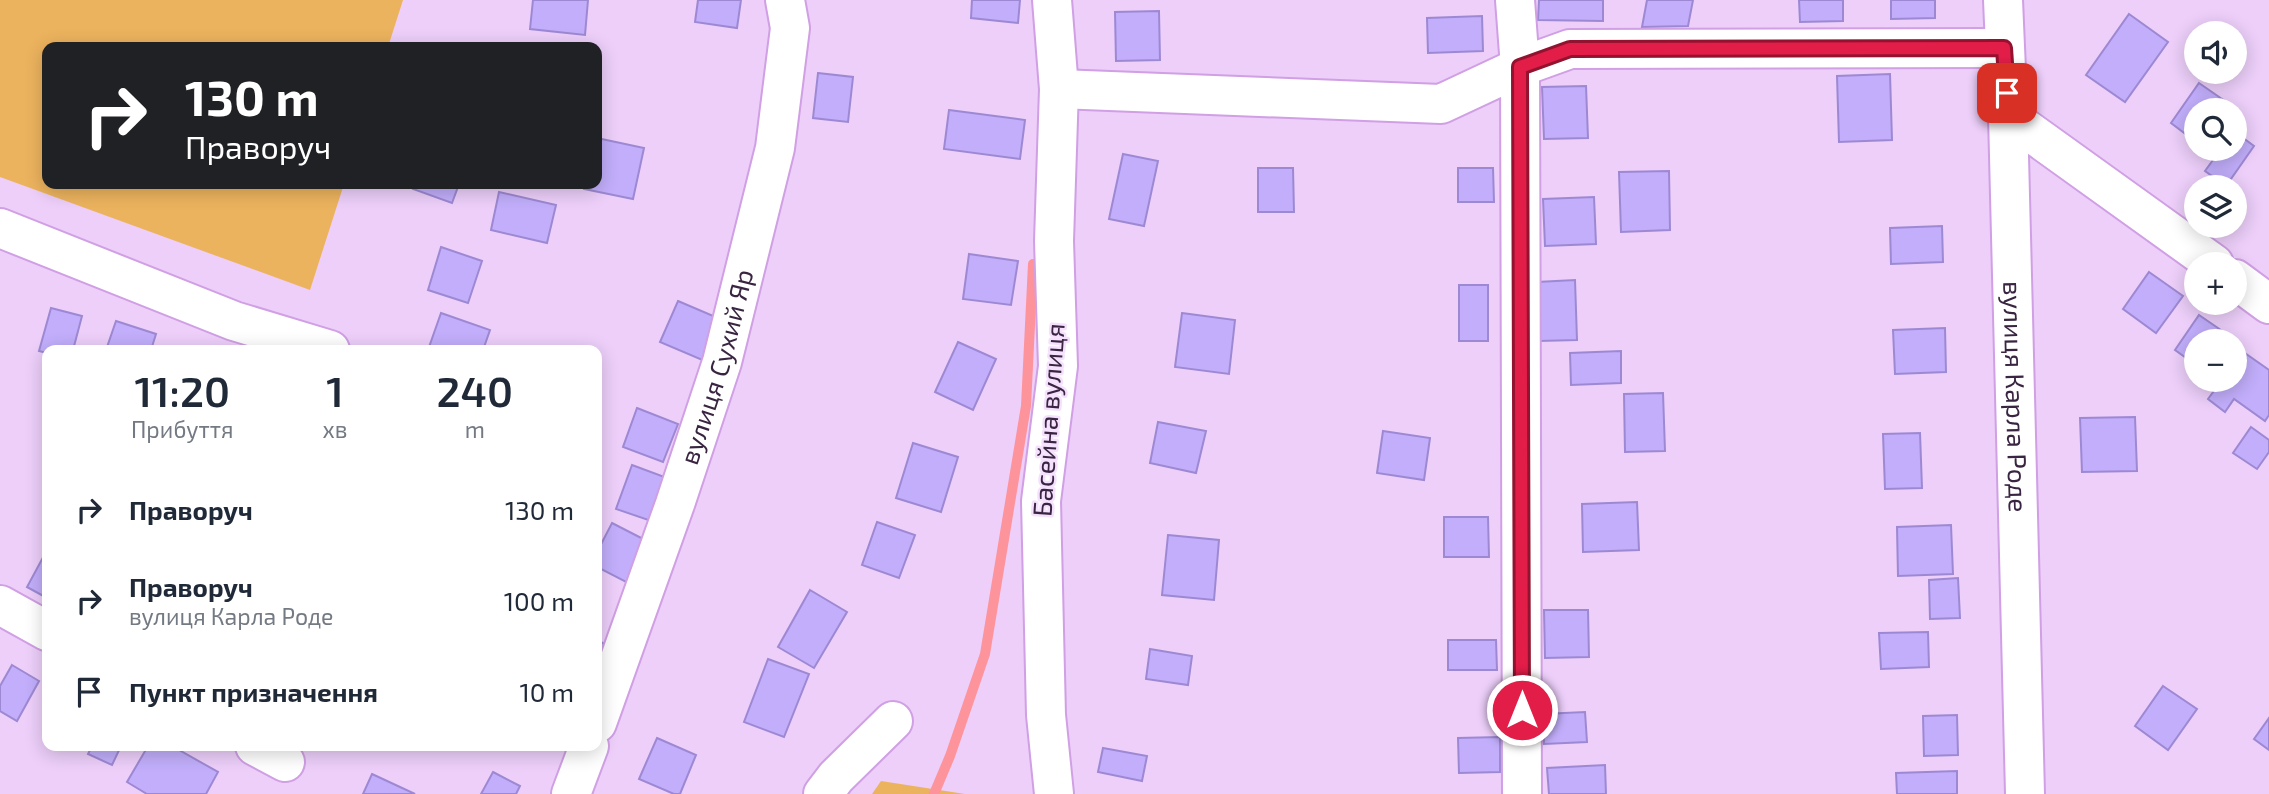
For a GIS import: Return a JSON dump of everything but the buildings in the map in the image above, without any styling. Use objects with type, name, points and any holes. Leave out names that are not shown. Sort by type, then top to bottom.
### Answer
[{"type":"street","name":"вулиця Сухий Яр","points":[[602,709],[675,505],[722,362],[775,148],[790,28],[785,0]]},
{"type":"street","name":"Басейна вулиця","points":[[1052,0],[1059,89],[1054,241],[1058,366],[1041,501],[1046,715],[1054,794]]},
{"type":"street","points":[[1515,0],[1520,67],[1522,794]]},
{"type":"street","name":"вулиця Карла Роде","points":[[2003,0],[2025,794]]},
{"type":"street","points":[[1059,89],[1441,104],[1520,67],[1570,49],[2004,48]]},
{"type":"street","points":[[2008,116],[2197,252]]},
{"type":"street","points":[[0,228],[234,321],[313,345]]},
{"type":"street","points":[[2247,288],[2269,304]]},
{"type":"street","points":[[0,605],[42,628]]},
{"type":"street","points":[[823,794],[836,777],[893,721]]},
{"type":"street","points":[[571,794],[587,751]]},
{"type":"shaded area","points":[[0,0],[403,0],[390,42],[42,42],[42,189],[342,189],[310,290],[0,177]]},
{"type":"shaded area","points":[[881,781],[965,794],[872,794]]},
{"type":"waterway","points":[[934,794],[985,654],[1026,406],[1033,264]]},
{"type":"route","points":[[1522,710],[1520,67],[1570,49],[2004,48],[2007,93]]}]
